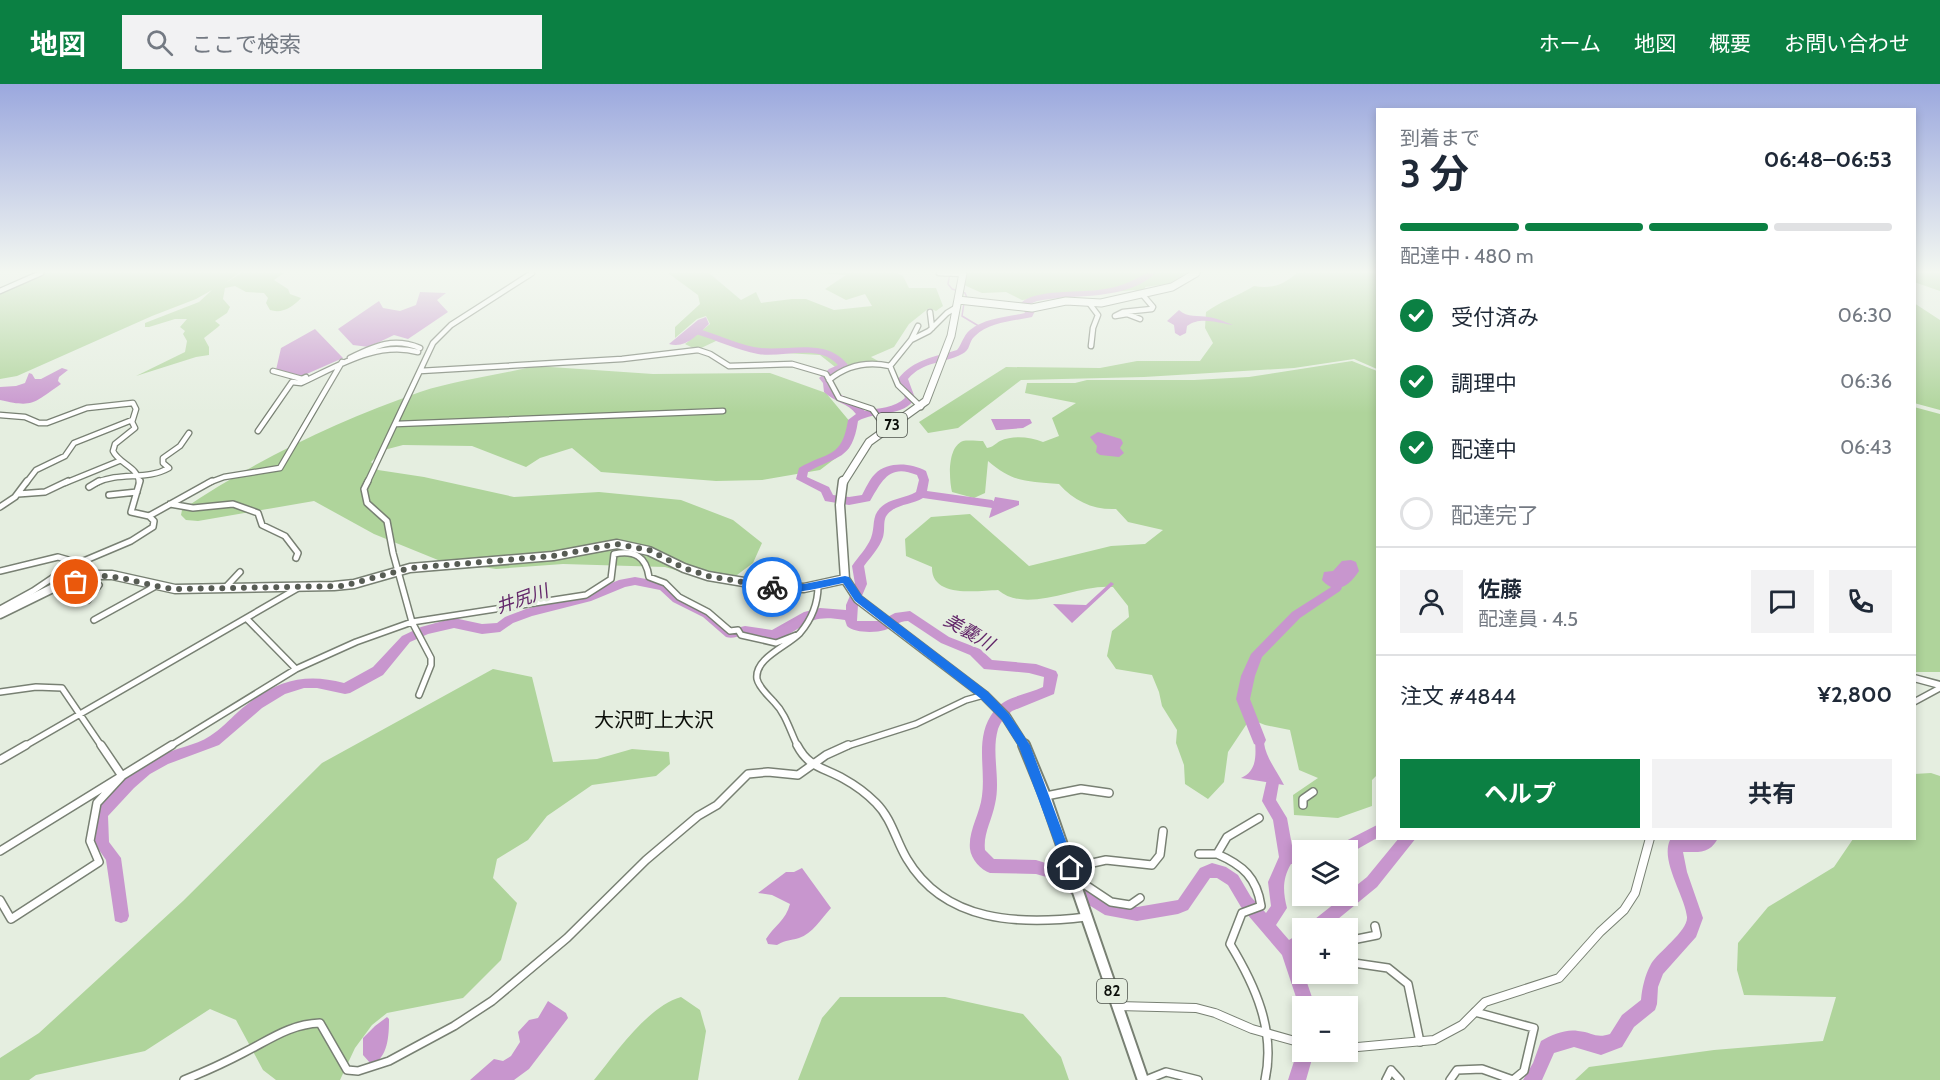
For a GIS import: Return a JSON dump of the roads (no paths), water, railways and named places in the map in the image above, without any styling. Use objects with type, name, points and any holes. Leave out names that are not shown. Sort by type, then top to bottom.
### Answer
[{"type":"main road","name":"73","points":[[845,579],[840,494],[847,471],[869,442],[886,428],[921,407],[926,401],[945,355],[955,319]]},
{"type":"main road","points":[[0,614],[75,580],[103,574],[154,587],[223,589],[354,584],[399,570],[553,556],[617,544],[649,550],[684,568],[708,576],[789,589],[818,586],[845,579]]},
{"type":"main road","name":"82","points":[[845,579],[855,595],[997,707],[1024,745],[1045,796],[1145,1080]]},
{"type":"street","points":[[419,695],[431,665],[431,658],[412,622],[393,553],[387,521],[367,503],[364,489],[433,343],[460,319]]},
{"type":"street","points":[[931,319],[932,328]]},
{"type":"street","points":[[911,339],[932,328],[939,319]]},
{"type":"street","points":[[1091,346],[1096,319]]},
{"type":"street","points":[[890,366],[899,358],[918,326]]},
{"type":"street","points":[[258,430],[292,382],[301,383],[388,341],[410,339]]},
{"type":"street","points":[[273,371],[302,379],[388,347],[419,350],[409,342],[388,341]]},
{"type":"street","points":[[420,371],[622,359],[698,350],[710,354],[729,366],[792,364],[826,374],[839,398],[867,407],[882,420],[886,428]]},
{"type":"street","points":[[829,380],[838,371],[864,363],[890,366]]},
{"type":"street","points":[[149,516],[200,484],[227,477],[270,472],[280,468],[341,364]]},
{"type":"street","points":[[890,366],[898,385],[921,407]]},
{"type":"street","points":[[0,416],[25,417],[39,423],[47,423],[87,408],[133,404],[136,409],[132,422],[118,430]]},
{"type":"street","points":[[396,424],[723,411]]},
{"type":"street","points":[[0,609],[79,564],[153,527],[154,521],[149,516],[131,512],[139,477],[131,467],[119,461],[113,451],[115,444],[135,428],[132,422]]},
{"type":"street","points":[[0,507],[18,494],[36,470],[64,456],[74,443],[132,422]]},
{"type":"street","points":[[89,487],[108,477],[160,475],[169,468],[163,463],[164,458],[180,446],[189,433]]},
{"type":"street","points":[[18,494],[45,492],[97,468],[119,461]]},
{"type":"street","points":[[109,495],[137,492]]},
{"type":"street","points":[[170,504],[193,508],[233,504],[258,513],[262,525],[285,536],[298,552],[296,558]]},
{"type":"street","points":[[0,851],[296,669],[356,642],[412,622],[586,595],[611,579],[614,554],[622,552],[642,556],[648,563],[649,577],[665,583],[679,597],[708,612],[730,631],[738,630],[741,635],[776,643],[799,634]]},
{"type":"street","points":[[0,571],[58,557],[79,564]]},
{"type":"street","points":[[223,589],[240,572]]},
{"type":"street","points":[[75,580],[77,582],[94,581],[99,585],[88,600]]},
{"type":"street","points":[[818,586],[812,611],[799,634],[765,661],[757,678],[759,684],[776,702],[787,719],[798,746],[811,763],[838,776],[879,806],[889,821],[904,854],[921,878],[951,904],[999,918],[1029,920],[1087,917]]},
{"type":"street","points":[[94,620],[154,587]]},
{"type":"street","points":[[0,760],[300,587]]},
{"type":"street","points":[[247,619],[296,669]]},
{"type":"street","points":[[1916,679],[1940,686]]},
{"type":"street","points":[[1916,701],[1940,686]]},
{"type":"street","points":[[0,692],[36,687],[62,688],[122,776]]},
{"type":"street","points":[[184,1080],[208,1071],[293,1026],[309,1023],[320,1023],[347,1070],[374,1067],[389,1060],[454,1026],[517,981],[567,938],[646,860],[698,816],[717,805],[748,774],[768,772],[798,775],[828,752],[917,723],[970,698],[984,695]]},
{"type":"street","points":[[0,900],[11,919],[99,862],[90,841],[98,803],[122,776]]},
{"type":"street","points":[[1045,796],[1081,789],[1109,793]]},
{"type":"street","points":[[1303,805],[1303,799],[1313,792]]},
{"type":"street","points":[[1217,854],[1227,837],[1259,818]]},
{"type":"street","points":[[1070,868],[1106,860],[1152,865],[1160,855],[1163,831]]},
{"type":"street","points":[[1358,1047],[1434,1040],[1462,1025],[1485,1002],[1497,996],[1542,985],[1565,973],[1600,932],[1624,910],[1635,893],[1649,840]]},
{"type":"street","points":[[1198,854],[1217,854],[1238,862],[1251,874],[1260,897],[1262,906],[1242,913],[1230,944],[1242,963],[1269,1034],[1268,1072],[1265,1080]]},
{"type":"street","points":[[1075,882],[1084,884],[1111,902],[1130,904],[1140,898]]},
{"type":"street","points":[[1358,939],[1377,935],[1375,926]]},
{"type":"street","points":[[1358,964],[1388,968],[1408,984],[1420,1042]]},
{"type":"street","points":[[1118,1006],[1196,1008],[1292,1040]]},
{"type":"street","points":[[1450,1080],[1457,1070],[1482,1070],[1513,1080],[1524,1071],[1534,1028],[1475,1012]]},
{"type":"street","points":[[1386,1080],[1391,1070],[1400,1080]]},
{"type":"street","points":[[1145,1080],[1166,1072],[1198,1080]]},
{"type":"waterway","points":[[968,319],[982,328]]},
{"type":"waterway","name":"美嚢川","points":[[921,494],[924,480],[922,473],[906,468],[889,470],[877,478],[866,498],[849,501],[829,498],[825,490],[801,479],[803,470],[843,450],[851,434],[853,420],[859,416],[901,406],[908,402],[910,398],[903,379],[915,367],[929,360],[960,352],[972,333],[989,324],[1007,319]]},
{"type":"waterway","points":[[699,332],[759,351],[819,350],[838,359],[844,366],[832,371],[824,378],[828,383],[829,392],[855,406],[862,415]]},
{"type":"waterway","points":[[921,494],[992,504]]},
{"type":"waterway","name":"美嚢川","points":[[921,494],[911,500],[891,505],[883,511],[878,522],[877,538],[858,566],[861,584],[852,605],[851,623],[854,626],[882,626],[899,616],[910,616],[945,640],[975,652],[989,665],[1036,669],[1051,675],[1049,690],[1014,703],[1002,711],[992,727],[989,737],[990,793],[978,834],[978,853],[990,866],[1036,867],[1055,873],[1068,884],[1111,910],[1137,914],[1183,905],[1205,873],[1212,870],[1221,872],[1233,880],[1246,902],[1266,926]]},
{"type":"waterway","name":"井尻川","points":[[121,916],[113,858],[102,844],[101,814],[129,784],[145,770],[163,760],[214,741],[257,704],[280,690],[304,683],[317,683],[345,689],[378,671],[406,639],[425,630],[454,623],[482,629],[500,627],[509,620],[530,612],[591,597],[623,583],[635,581],[664,586],[677,599],[707,614],[730,634],[745,631],[774,635],[804,617],[820,613],[851,616]]},
{"type":"waterway","points":[[1259,740],[1243,699],[1248,676],[1257,654],[1296,615],[1336,588]]},
{"type":"waterway","points":[[1272,783],[1269,801],[1280,818],[1287,858]]},
{"type":"waterway","points":[[1358,842],[1376,832]]},
{"type":"waterway","points":[[1328,918],[1372,882],[1407,840]]},
{"type":"waterway","points":[[1532,1080],[1540,1068],[1547,1047],[1568,1039],[1580,1039],[1601,1046],[1616,1041],[1628,1021],[1649,1004],[1650,987],[1657,969],[1690,932],[1695,918],[1679,872],[1675,845],[1705,845],[1709,840]]},
{"type":"waterway","points":[[1266,926],[1279,908],[1276,882],[1279,871],[1287,858]]},
{"type":"waterway","points":[[1287,858],[1292,858]]},
{"type":"waterway","name":"美嚢川","points":[[1266,926],[1288,951]]},
{"type":"waterway","points":[[1288,951],[1292,948]]},
{"type":"waterway","name":"美嚢川","points":[[1288,951],[1304,996]]},
{"type":"waterway","name":"美嚢川","points":[[1297,1080],[1302,1062]]},
{"type":"district","name":"大沢町上大沢","points":[[654,720]]}]
